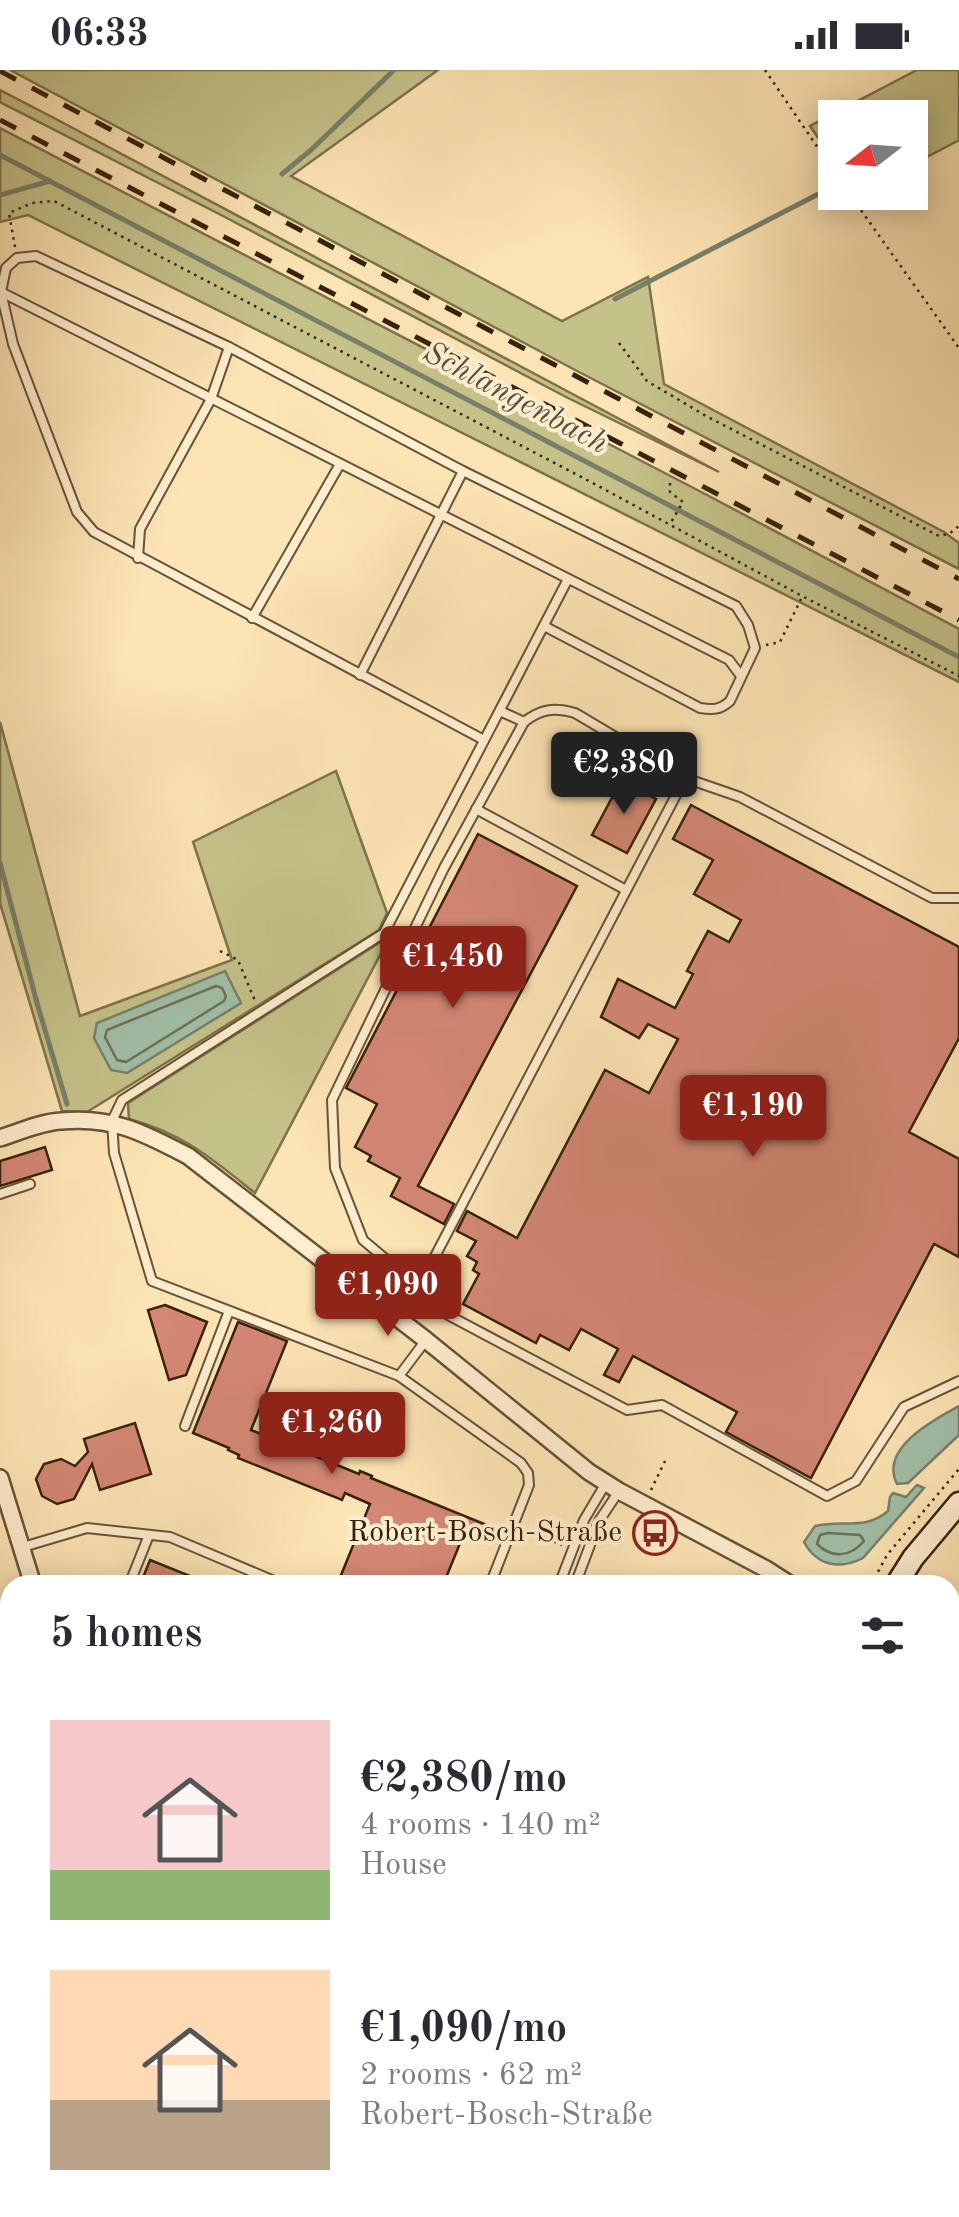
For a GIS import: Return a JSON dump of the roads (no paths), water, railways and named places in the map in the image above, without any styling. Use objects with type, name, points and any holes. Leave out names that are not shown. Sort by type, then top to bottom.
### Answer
[{"type":"main road","points":[[902,1575],[959,1503]]},
{"type":"street","points":[[0,1138],[58,1121],[112,1121],[188,1156],[612,1487],[775,1575]]},
{"type":"street","points":[[0,1478],[30,1575]]},
{"type":"street","points":[[766,1569],[782,1575]]},
{"type":"lane","points":[[484,740],[94,532],[77,512],[12,344],[1,292],[6,268],[16,258],[36,256],[228,347],[463,472],[736,606],[748,624],[755,648],[730,701],[714,710],[700,708],[544,626]]},
{"type":"lane","points":[[1,292],[728,660],[742,676]]},
{"type":"lane","points":[[138,558],[140,529],[211,399],[228,347]]},
{"type":"lane","points":[[252,618],[340,464]]},
{"type":"lane","points":[[360,674],[463,472]]},
{"type":"lane","points":[[494,1575],[529,1484],[522,1463],[399,1376],[152,1281],[114,1153],[112,1121],[122,1100],[384,933],[568,580]]},
{"type":"lane","points":[[959,898],[932,898],[740,797],[685,778],[575,713],[545,709],[524,722],[476,808],[332,1100],[335,1168],[363,1240],[448,1315],[627,1410],[662,1405],[827,1496],[856,1482],[904,1407],[959,1381]]},
{"type":"lane","points":[[500,710],[524,722]]},
{"type":"lane","points":[[419,1287],[685,778]]},
{"type":"lane","points":[[476,808],[626,890]]},
{"type":"lane","points":[[0,1194],[30,1184]]},
{"type":"lane","points":[[185,1426],[229,1310]]},
{"type":"lane","points":[[399,1376],[426,1340]]},
{"type":"lane","points":[[564,1575],[584,1520],[612,1487]]},
{"type":"lane","points":[[579,1575],[612,1487]]},
{"type":"lane","points":[[21,1547],[87,1528],[149,1534],[170,1537],[260,1575]]},
{"type":"lane","points":[[132,1575],[149,1534]]},
{"type":"water","points":[[225,971],[241,1003],[127,1073],[111,1070],[94,1038],[97,1023]]},
{"type":"water","points":[[959,1406],[959,1435],[908,1483],[897,1484],[893,1471],[902,1448],[923,1428]]},
{"type":"water","points":[[917,1485],[924,1488],[863,1558],[830,1564],[815,1556],[804,1542],[815,1526],[862,1523],[879,1517],[888,1511],[893,1493],[906,1497]]},
{"type":"waterway","points":[[282,174],[394,70]]},
{"type":"waterway","name":"Schlangenbach","points":[[0,155],[959,657]]},
{"type":"waterway","name":"Schlangenbach","points":[[0,195],[50,181]]},
{"type":"waterway","points":[[615,299],[818,194]]},
{"type":"waterway","name":"Schlangenbach","points":[[0,863],[67,1104]]},
{"type":"railway","points":[[0,71],[959,579]]},
{"type":"railway","points":[[0,120],[959,620]]},
{"type":"place","name":"Robert-Bosch-Straße","points":[[655,1533]]}]
